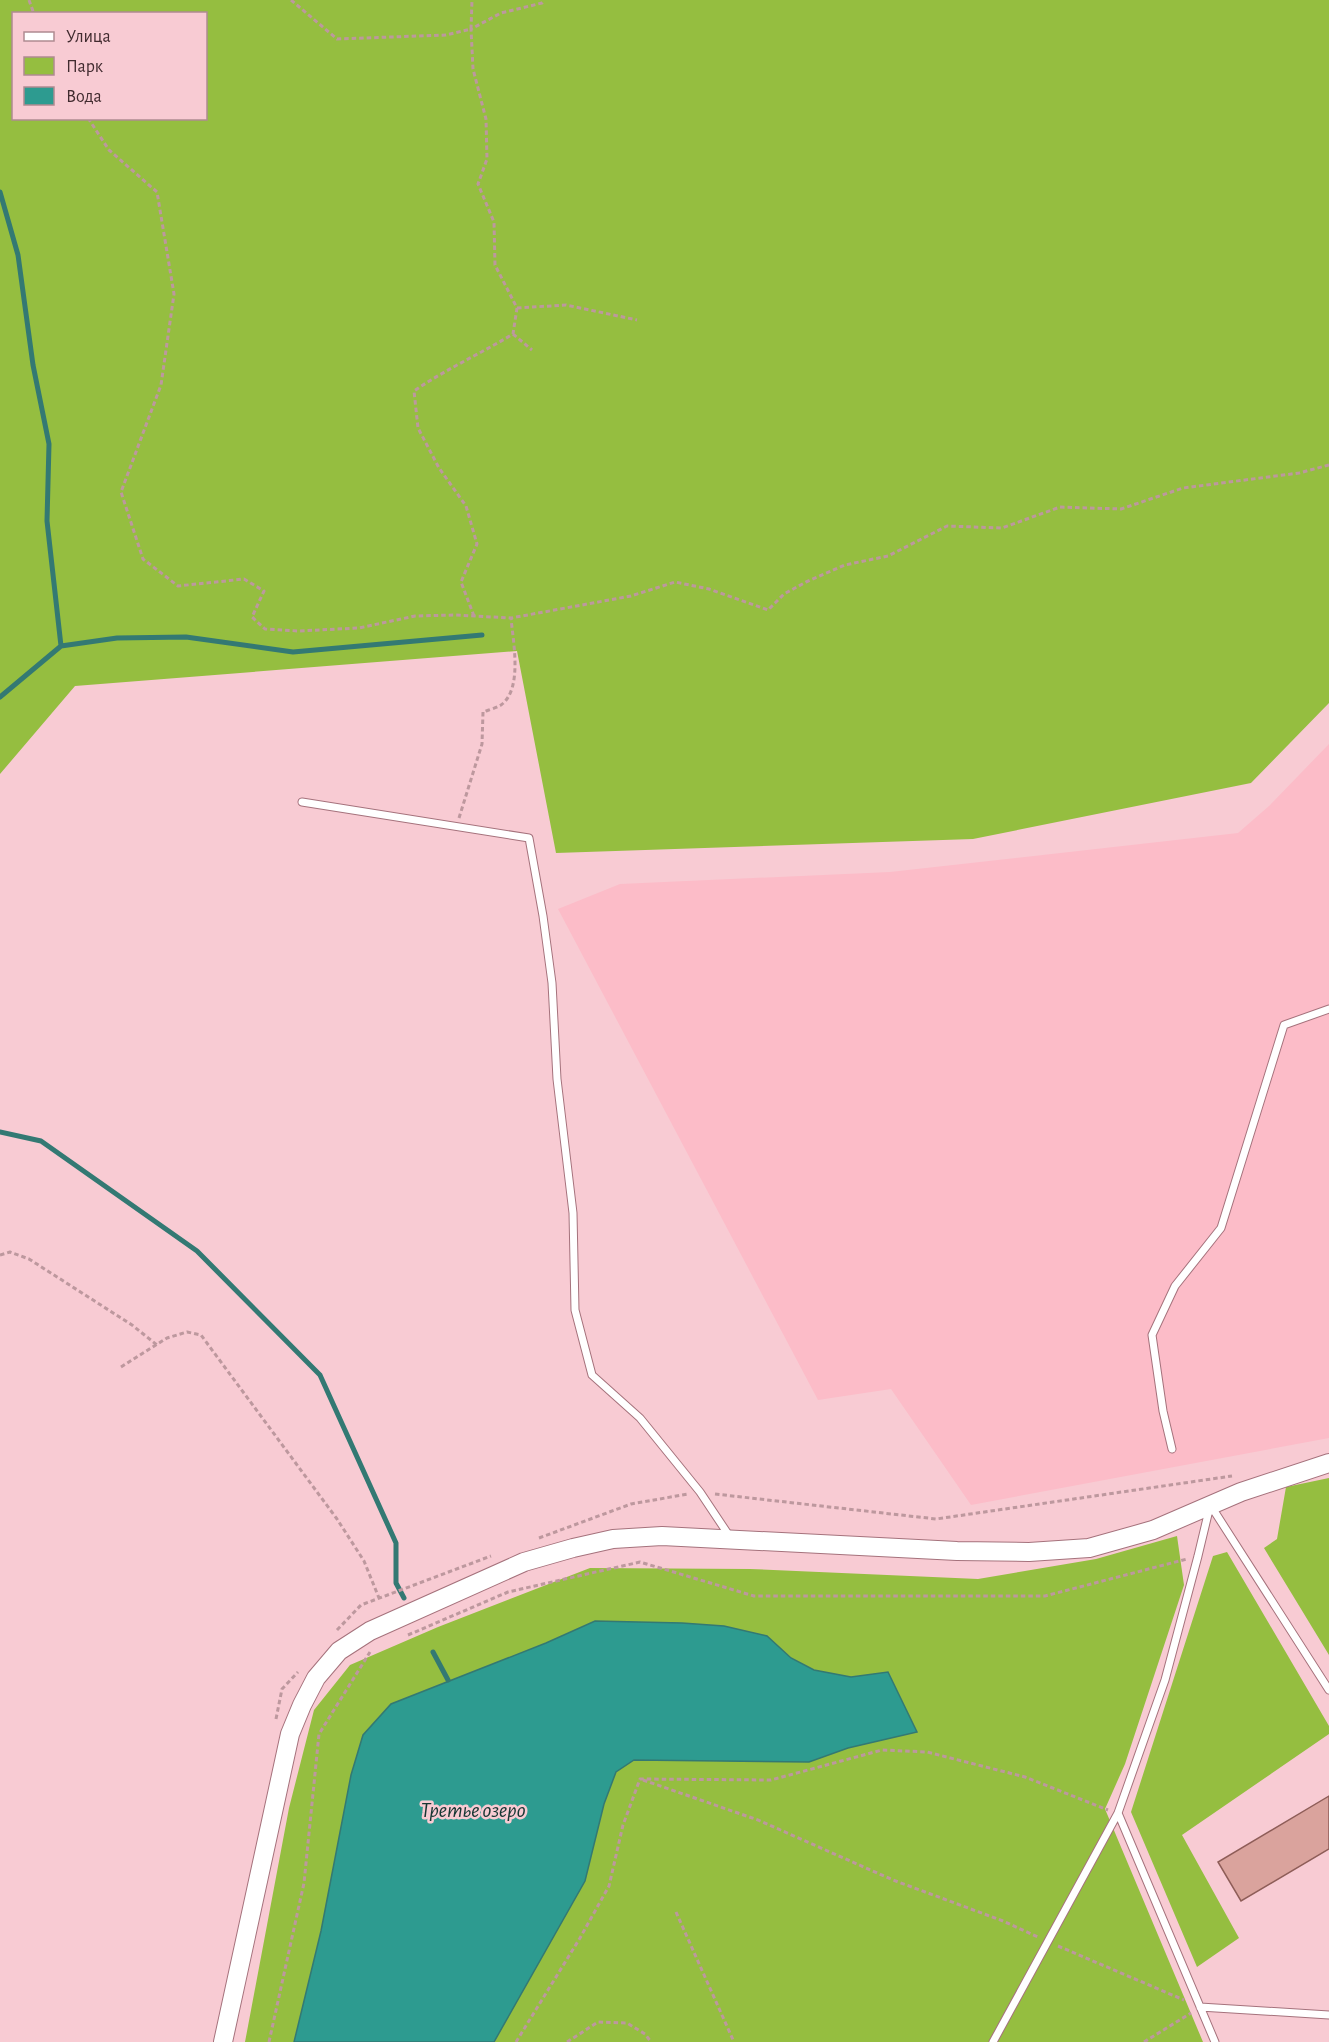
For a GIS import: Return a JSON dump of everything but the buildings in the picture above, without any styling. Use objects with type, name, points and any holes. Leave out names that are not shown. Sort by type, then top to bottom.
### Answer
[{"type":"street","points":[[223,2042],[290,1734],[316,1678],[339,1651],[370,1631],[524,1562],[613,1539],[662,1536],[957,1551],[1029,1552],[1089,1548],[1153,1530],[1210,1504],[1329,1463]]},
{"type":"lane","points":[[302,802],[529,838],[552,983],[557,1079],[573,1213],[575,1310],[592,1375],[640,1418],[700,1492],[731,1539]]},
{"type":"lane","points":[[1172,1449],[1163,1411],[1152,1335],[1175,1286],[1221,1228],[1284,1025],[1329,1009]]},
{"type":"lane","points":[[993,2042],[1118,1814],[1165,1680],[1210,1504]]},
{"type":"lane","points":[[1210,1504],[1329,1690]]},
{"type":"lane","points":[[1118,1814],[1215,2042]]},
{"type":"lane","points":[[1200,2007],[1329,2015]]},
{"type":"path","points":[[291,0],[338,39],[446,35],[471,29],[501,13],[542,3],[544,0]]},
{"type":"path","points":[[472,0],[473,69],[486,119],[487,159],[478,184],[494,222],[495,265],[516,308],[513,334]]},
{"type":"path","points":[[89,120],[109,150],[157,192],[174,294],[161,385],[121,492],[143,558],[178,586],[244,579],[264,591],[252,617],[265,628],[299,631],[359,628],[415,616],[511,618],[631,596],[675,582],[709,589],[768,610],[784,594],[806,582],[845,565],[888,556],[948,526],[1002,528],[1060,507],[1121,509],[1183,488],[1299,473],[1329,465]]},
{"type":"path","points":[[516,308],[566,305],[637,320]]},
{"type":"path","points":[[474,616],[461,582],[477,544],[466,506],[439,468],[418,428],[414,391],[438,374],[476,356],[513,334]]},
{"type":"path","points":[[513,334],[532,350]]},
{"type":"path","points":[[456,826],[482,744],[483,712],[502,704],[514,684],[515,665],[511,618]]},
{"type":"path","points":[[0,1255],[10,1252],[29,1259],[132,1325],[157,1345]]},
{"type":"path","points":[[121,1367],[167,1338],[187,1332],[201,1335],[338,1519],[364,1561],[379,1598]]},
{"type":"path","points":[[936,1519],[1240,1474]]},
{"type":"path","points":[[402,1637],[508,1592],[640,1562],[754,1596],[1045,1596],[1198,1556]]},
{"type":"path","points":[[386,1596],[417,1584]]},
{"type":"path","points":[[269,2042],[304,1883],[319,1734],[370,1651]]},
{"type":"path","points":[[640,1779],[771,1780],[882,1750],[927,1752],[1025,1777],[1118,1814]]},
{"type":"path","points":[[640,1779],[758,1820],[893,1880],[1003,1921],[1095,1964],[1200,2007]]},
{"type":"path","points":[[516,2042],[609,1886],[623,1825],[640,1779]]},
{"type":"path","points":[[676,1912],[734,2042]]},
{"type":"path","points":[[1144,2042],[1200,2007]]},
{"type":"path","points":[[567,2042],[598,2022],[627,2023],[645,2034],[651,2042]]},
{"type":"shaded area","points":[[1329,744],[1329,1438],[971,1505],[891,1389],[818,1400],[558,909],[620,884],[890,872],[1238,833],[1269,806]]},
{"type":"green space","points":[[0,0],[1329,0],[1329,703],[1251,783],[973,839],[556,853],[517,651],[75,686],[0,774]]},
{"type":"green space","points":[[1329,1478],[1329,1655],[1264,1548],[1277,1539],[1286,1487]]},
{"type":"green space","points":[[1177,1536],[1184,1585],[1125,1764],[1105,1809],[1203,2042],[245,2042],[289,1808],[314,1710],[350,1665],[438,1627],[590,1568],[750,1569],[978,1579],[1096,1559]]},
{"type":"green space","points":[[1227,1552],[1329,1726],[1329,1734],[1182,1835],[1239,1938],[1197,1967],[1131,1812],[1213,1556]]},
{"type":"water","name":"Третье озеро","points":[[595,1621],[724,1626],[767,1636],[791,1658],[814,1670],[851,1677],[888,1672],[917,1732],[848,1748],[809,1762],[634,1760],[616,1772],[604,1804],[585,1881],[494,2042],[294,2042],[321,1931],[351,1775],[363,1735],[391,1704],[546,1643]]},
{"type":"waterway","points":[[0,192],[18,255],[33,365],[49,444],[47,521],[61,646],[0,697]]},
{"type":"waterway","points":[[61,646],[117,638],[186,637],[293,652],[482,635]]},
{"type":"waterway","points":[[0,1132],[41,1141],[197,1251],[320,1375],[396,1543],[396,1583],[404,1598]]},
{"type":"waterway","points":[[433,1652],[448,1680]]}]
